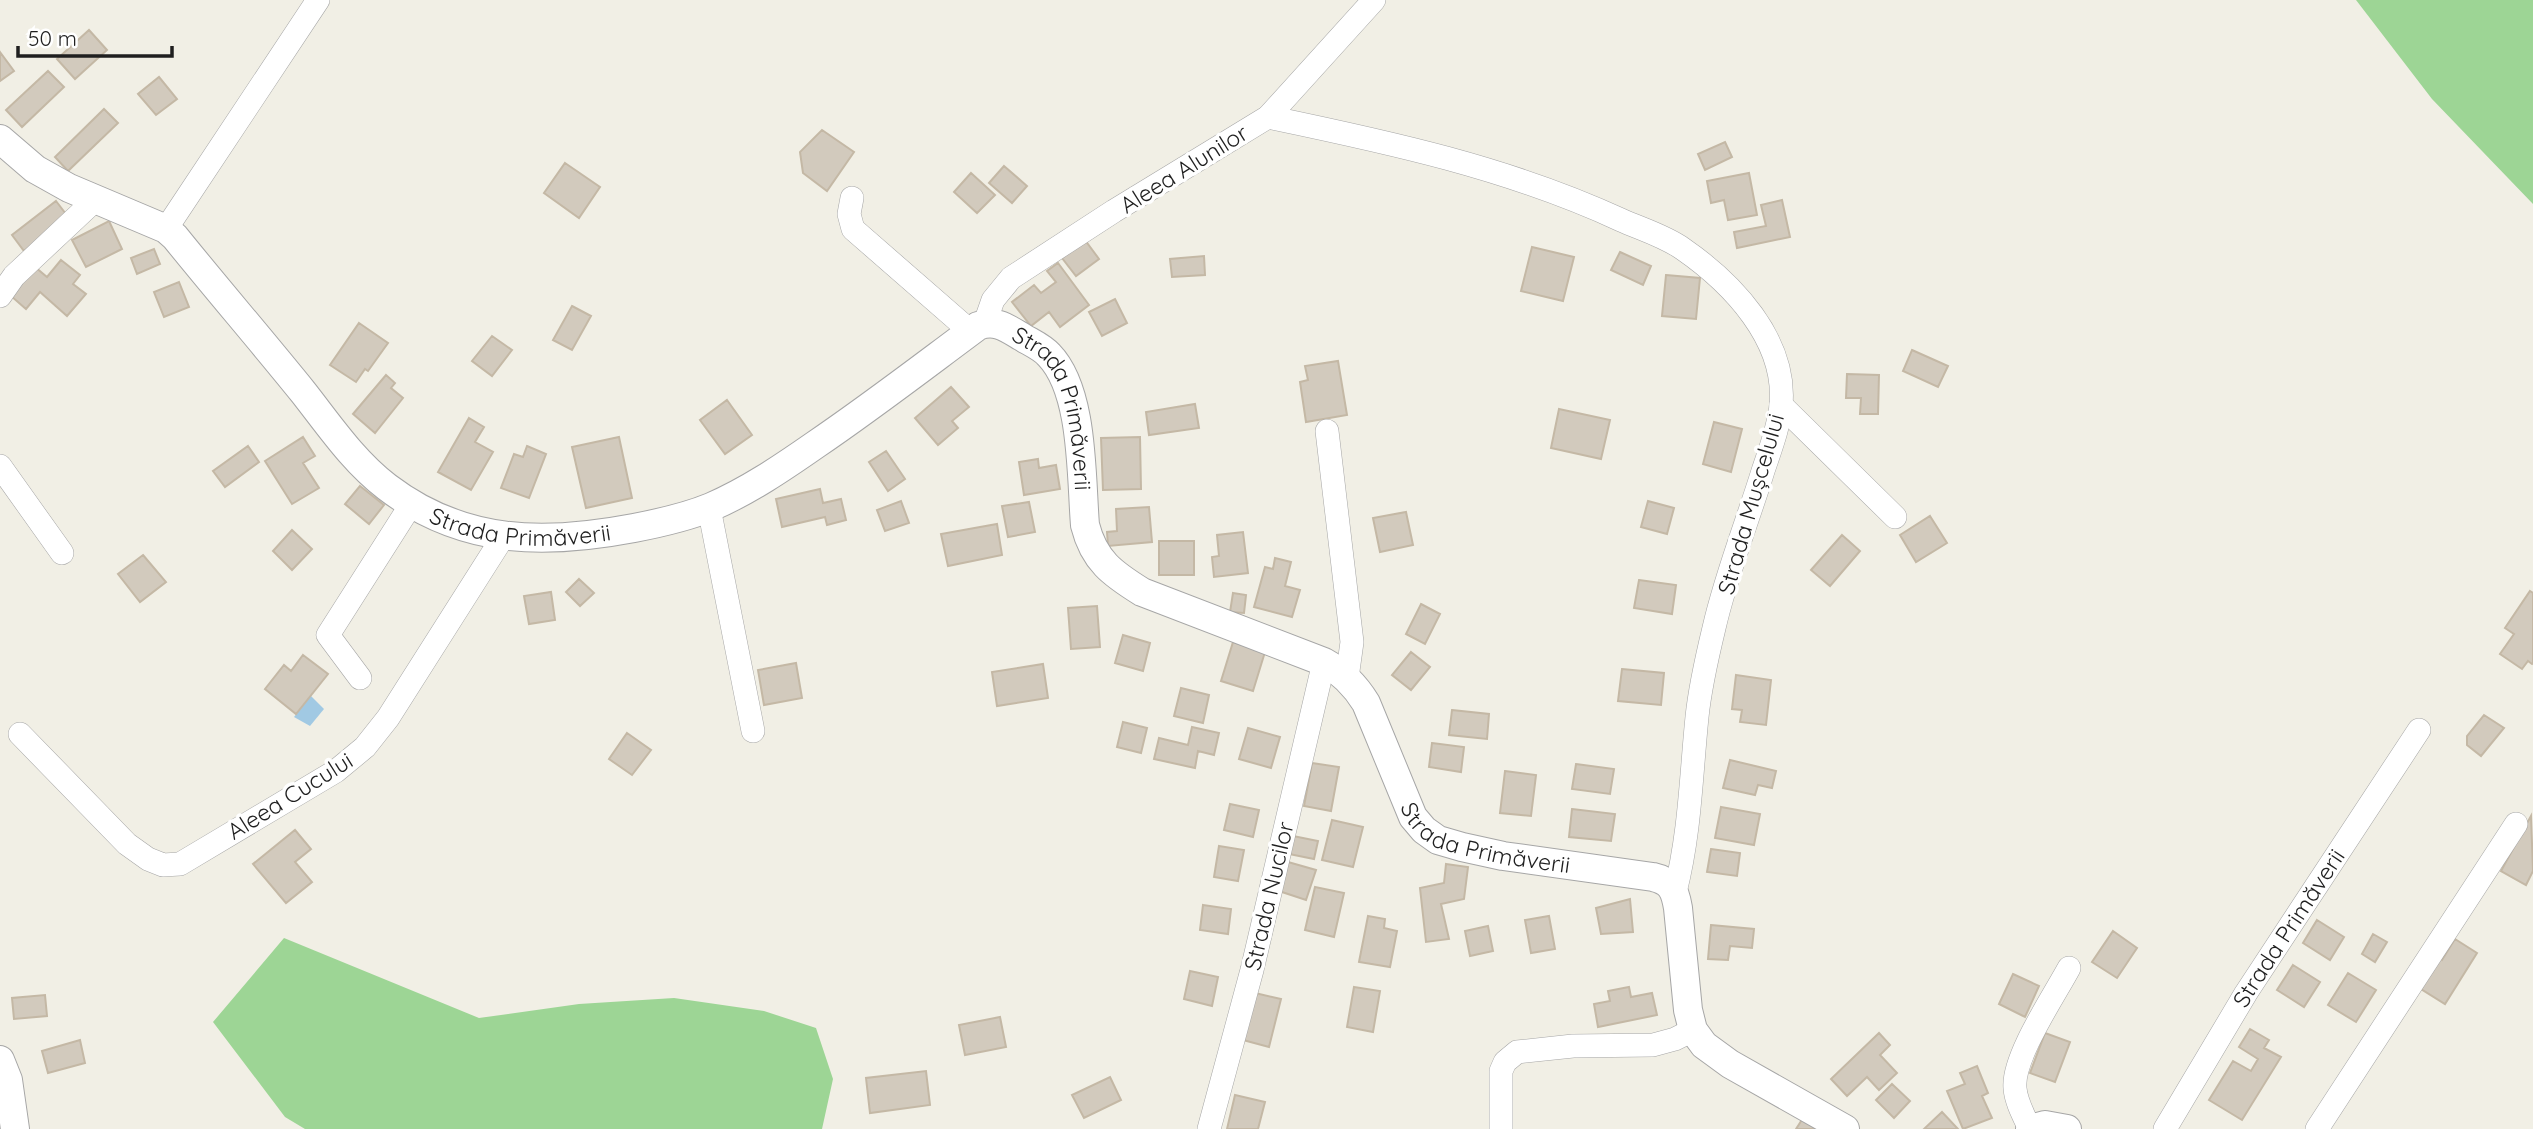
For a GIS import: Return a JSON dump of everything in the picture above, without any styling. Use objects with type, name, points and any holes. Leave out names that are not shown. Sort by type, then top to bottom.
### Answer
[{"type":"street","points":[[166,229],[318,0]]},
{"type":"street","name":"Aleea Alunilor","points":[[978,327],[993,300],[1011,278],[1268,117],[1374,0]]},
{"type":"street","name":"Strada Mușcelului","points":[[1268,117],[1436,154],[1507,175],[1598,209],[1681,247],[1732,289],[1756,322],[1776,358],[1781,405],[1771,446],[1715,623],[1705,668],[1697,715],[1687,836],[1675,892]]},
{"type":"street","name":"Strada Primăverii","points":[[0,139],[35,169],[95,200],[166,229],[351,454],[386,487],[444,519],[503,537],[557,539],[602,534],[657,523],[709,508],[765,479],[869,409],[978,327],[1001,324],[1048,354],[1067,381],[1075,413],[1088,539],[1102,563],[1117,576],[1142,592],[1335,670],[1366,703],[1413,817],[1423,830],[1438,840],[1503,856],[1664,879],[1675,892]]},
{"type":"street","points":[[852,198],[849,214],[853,229],[978,327]]},
{"type":"street","points":[[0,296],[14,276],[95,200]]},
{"type":"street","points":[[1781,405],[1895,517]]},
{"type":"street","name":"Strada Nucilor","points":[[1209,1129],[1335,670],[1352,642],[1327,431]]},
{"type":"street","points":[[0,466],[62,553]]},
{"type":"street","points":[[360,678],[328,635],[412,503]]},
{"type":"street","points":[[709,508],[753,731]]},
{"type":"street","name":"Aleea Cucului","points":[[20,734],[127,844],[148,859],[163,864],[180,864],[336,772],[365,747],[388,718],[503,537]]},
{"type":"street","name":"Strada Primăverii","points":[[2165,1129],[2246,993],[2419,730]]},
{"type":"street","points":[[2317,1129],[2516,824]]},
{"type":"street","points":[[1675,892],[1688,1010],[1693,1030],[1715,1054],[1845,1129]]},
{"type":"street","points":[[2067,1129],[2046,1125],[2030,1129],[2019,1105],[2015,1072],[2027,1044],[2069,968]]},
{"type":"street","points":[[1501,1129],[1501,1071],[1505,1062],[1517,1052],[1573,1046],[1653,1045],[1675,1039],[1693,1030]]},
{"type":"street","points":[[0,1060],[8,1080],[15,1129]]},
{"type":"green space","points":[[2356,0],[2533,0],[2533,204],[2432,99]]},
{"type":"green space","points":[[284,938],[479,1018],[579,1004],[674,998],[764,1011],[816,1028],[833,1079],[822,1129],[305,1129],[285,1117],[213,1022]]},
{"type":"water","points":[[311,696],[324,709],[310,726],[294,717]]},
{"type":"building","points":[[89,30],[107,50],[75,79],[57,59]]},
{"type":"building","points":[[0,52],[14,71],[0,81]]},
{"type":"building","points":[[48,71],[64,87],[22,127],[6,110]]},
{"type":"building","points":[[159,77],[177,99],[156,115],[138,94]]},
{"type":"building","points":[[104,109],[118,123],[68,171],[55,157]]},
{"type":"building","points":[[822,130],[854,152],[827,191],[803,173],[800,152]]},
{"type":"building","points":[[1725,142],[1732,157],[1705,170],[1698,154]]},
{"type":"building","points":[[565,163],[600,187],[579,218],[544,193]]},
{"type":"building","points":[[1004,166],[1027,186],[1012,203],[989,183]]},
{"type":"building","points":[[971,173],[995,195],[977,213],[954,192]]},
{"type":"building","points":[[1749,173],[1757,215],[1728,220],[1724,200],[1711,203],[1707,181]]},
{"type":"building","points":[[1782,200],[1790,237],[1737,248],[1734,232],[1766,226],[1761,205]]},
{"type":"building","points":[[56,201],[69,218],[24,251],[12,235]]},
{"type":"building","points":[[109,221],[122,249],[86,267],[72,240]]},
{"type":"building","points":[[1085,240],[1099,259],[1076,276],[1062,258]]},
{"type":"building","points":[[1532,247],[1574,257],[1563,301],[1521,291]]},
{"type":"building","points":[[154,249],[160,264],[137,274],[131,258]]},
{"type":"building","points":[[1620,252],[1651,266],[1643,285],[1611,270]]},
{"type":"building","points":[[1204,256],[1205,275],[1172,277],[1170,259]]},
{"type":"building","points":[[61,260],[80,275],[73,284],[86,294],[67,316],[40,292],[26,309],[11,296],[35,267],[47,277]]},
{"type":"building","points":[[1058,263],[1089,305],[1060,327],[1049,312],[1031,326],[1012,302],[1034,285],[1041,293],[1056,282],[1047,271]]},
{"type":"building","points":[[1666,275],[1700,278],[1696,319],[1662,316]]},
{"type":"building","points":[[179,282],[189,307],[164,317],[154,292]]},
{"type":"building","points":[[1115,299],[1127,323],[1102,336],[1089,312]]},
{"type":"building","points":[[572,306],[591,316],[572,350],[553,340]]},
{"type":"building","points":[[359,323],[388,343],[368,371],[365,369],[356,382],[330,365]]},
{"type":"building","points":[[492,336],[512,350],[492,376],[472,361]]},
{"type":"building","points":[[1912,350],[1948,366],[1938,387],[1903,371]]},
{"type":"building","points":[[1338,361],[1347,415],[1306,422],[1300,382],[1308,380],[1305,366]]},
{"type":"building","points":[[1847,374],[1879,375],[1878,414],[1860,414],[1861,398],[1846,398]]},
{"type":"building","points":[[386,375],[395,383],[391,388],[403,398],[375,433],[353,414]]},
{"type":"building","points":[[951,387],[969,407],[952,421],[958,428],[938,445],[915,418]]},
{"type":"building","points":[[727,400],[752,435],[725,454],[700,420]]},
{"type":"building","points":[[1195,404],[1199,428],[1149,435],[1146,412]]},
{"type":"building","points":[[1559,409],[1610,420],[1601,459],[1551,448]]},
{"type":"building","points":[[469,418],[484,427],[475,442],[493,452],[471,490],[438,472]]},
{"type":"building","points":[[1714,422],[1742,429],[1731,472],[1703,464]]},
{"type":"building","points":[[303,437],[315,456],[303,463],[319,488],[292,504],[265,461]]},
{"type":"building","points":[[619,437],[632,498],[586,508],[572,447]]},
{"type":"building","points":[[1140,437],[1141,489],[1103,490],[1101,438]]},
{"type":"building","points":[[248,446],[259,462],[225,487],[213,471]]},
{"type":"building","points":[[527,446],[546,454],[529,498],[501,488],[514,454],[523,457]]},
{"type":"building","points":[[886,451],[905,479],[888,491],[869,462]]},
{"type":"building","points":[[1038,459],[1039,468],[1056,465],[1060,489],[1024,495],[1019,462]]},
{"type":"building","points":[[360,486],[384,505],[369,524],[345,504]]},
{"type":"building","points":[[820,489],[823,503],[841,499],[846,520],[827,525],[825,517],[782,527],[776,499]]},
{"type":"building","points":[[901,501],[909,523],[885,531],[877,510]]},
{"type":"building","points":[[1648,501],[1674,508],[1667,534],[1641,527]]},
{"type":"building","points":[[1029,502],[1035,532],[1008,537],[1002,506]]},
{"type":"building","points":[[1149,507],[1152,542],[1108,546],[1107,532],[1117,531],[1116,509]]},
{"type":"building","points":[[1406,512],[1413,545],[1380,552],[1373,518]]},
{"type":"building","points":[[1930,516],[1947,543],[1916,562],[1900,535]]},
{"type":"building","points":[[997,524],[1002,555],[948,566],[941,534]]},
{"type":"building","points":[[292,530],[312,549],[292,570],[273,551]]},
{"type":"building","points":[[1243,532],[1248,573],[1214,577],[1212,557],[1219,556],[1217,535]]},
{"type":"building","points":[[1842,535],[1860,551],[1830,586],[1811,570]]},
{"type":"building","points":[[1159,541],[1194,541],[1194,575],[1159,575]]},
{"type":"building","points":[[143,555],[166,582],[140,602],[118,574]]},
{"type":"building","points":[[1275,558],[1291,562],[1285,586],[1300,590],[1292,617],[1254,607],[1265,567],[1273,569]]},
{"type":"building","points":[[579,579],[594,593],[580,606],[566,592]]},
{"type":"building","points":[[1639,580],[1676,585],[1672,614],[1634,608]]},
{"type":"building","points":[[2530,591],[2533,593],[2533,663],[2528,661],[2522,669],[2500,654],[2514,634],[2505,628]]},
{"type":"building","points":[[551,592],[555,620],[529,624],[524,596]]},
{"type":"building","points":[[1233,593],[1246,595],[1244,613],[1230,612]]},
{"type":"building","points":[[1421,604],[1440,614],[1425,644],[1406,634]]},
{"type":"building","points":[[1097,606],[1100,647],[1071,649],[1068,608]]},
{"type":"building","points":[[1123,635],[1150,643],[1143,671],[1115,663]]},
{"type":"building","points":[[1233,642],[1265,652],[1253,691],[1221,681]]},
{"type":"building","points":[[1411,652],[1430,667],[1411,690],[1392,675]]},
{"type":"building","points":[[303,655],[328,674],[296,714],[265,689],[284,665],[291,671]]},
{"type":"building","points":[[796,663],[802,698],[764,705],[758,670]]},
{"type":"building","points":[[1043,664],[1048,698],[997,706],[992,672]]},
{"type":"building","points":[[1622,669],[1664,673],[1661,705],[1618,701]]},
{"type":"building","points":[[1736,675],[1771,680],[1766,725],[1740,722],[1742,710],[1732,709]]},
{"type":"building","points":[[1181,688],[1209,695],[1203,723],[1174,716]]},
{"type":"building","points":[[1452,710],[1489,714],[1487,739],[1449,735]]},
{"type":"building","points":[[2484,715],[2504,728],[2481,756],[2467,745],[2467,736]]},
{"type":"building","points":[[1123,722],[1147,728],[1141,753],[1117,747]]},
{"type":"building","points":[[1192,727],[1219,733],[1214,755],[1198,751],[1195,768],[1154,759],[1159,738],[1188,745]]},
{"type":"building","points":[[1248,728],[1280,737],[1271,768],[1239,759]]},
{"type":"building","points":[[627,733],[651,750],[632,775],[609,759]]},
{"type":"building","points":[[1432,743],[1464,747],[1461,772],[1429,767]]},
{"type":"building","points":[[1730,760],[1776,771],[1772,788],[1758,785],[1755,795],[1723,788]]},
{"type":"building","points":[[1312,763],[1339,767],[1331,811],[1304,806]]},
{"type":"building","points":[[1576,764],[1614,769],[1610,794],[1572,789]]},
{"type":"building","points":[[1505,771],[1536,775],[1531,816],[1500,813]]},
{"type":"building","points":[[1230,804],[1259,810],[1253,837],[1224,830]]},
{"type":"building","points":[[1721,807],[1760,814],[1754,845],[1715,838]]},
{"type":"building","points":[[1572,809],[1615,814],[1611,841],[1569,837]]},
{"type":"building","points":[[2531,816],[2533,871],[2526,885],[2501,871]]},
{"type":"building","points":[[1332,820],[1363,827],[1353,867],[1322,860]]},
{"type":"building","points":[[295,830],[311,849],[295,862],[312,882],[286,903],[253,864]]},
{"type":"building","points":[[1293,836],[1318,841],[1314,859],[1289,854]]},
{"type":"building","points":[[1219,846],[1244,850],[1238,881],[1214,877]]},
{"type":"building","points":[[1711,849],[1740,853],[1737,876],[1707,872]]},
{"type":"building","points":[[1288,862],[1316,870],[1306,900],[1279,891]]},
{"type":"building","points":[[1446,864],[1468,867],[1464,899],[1441,904],[1449,939],[1426,942],[1420,888],[1444,883]]},
{"type":"building","points":[[1315,887],[1344,893],[1334,937],[1305,930]]},
{"type":"building","points":[[1630,899],[1633,932],[1601,934],[1596,908]]},
{"type":"building","points":[[1203,905],[1231,909],[1228,934],[1200,930]]},
{"type":"building","points":[[1368,916],[1385,919],[1384,928],[1397,931],[1390,967],[1359,962]]},
{"type":"building","points":[[1549,916],[1555,949],[1531,953],[1525,920]]},
{"type":"building","points":[[2317,920],[2344,937],[2330,960],[2303,943]]},
{"type":"building","points":[[1711,925],[1754,929],[1752,948],[1730,946],[1728,960],[1708,959]]},
{"type":"building","points":[[1488,926],[1493,951],[1470,956],[1465,931]]},
{"type":"building","points":[[2113,931],[2137,948],[2117,978],[2092,962]]},
{"type":"building","points":[[2373,934],[2387,942],[2375,962],[2362,954]]},
{"type":"building","points":[[2455,939],[2477,953],[2445,1004],[2421,989],[2433,955],[2442,960]]},
{"type":"building","points":[[2293,965],[2320,982],[2304,1007],[2277,990]]},
{"type":"building","points":[[1190,971],[1218,977],[1212,1006],[1184,999]]},
{"type":"building","points":[[2348,973],[2376,990],[2356,1022],[2328,1005]]},
{"type":"building","points":[[2013,974],[2039,986],[2025,1017],[1999,1004]]},
{"type":"building","points":[[1354,987],[1380,991],[1373,1032],[1347,1027]]},
{"type":"building","points":[[1629,987],[1631,997],[1652,993],[1657,1015],[1598,1027],[1594,1004],[1610,1001],[1608,991]]},
{"type":"building","points":[[1255,993],[1281,999],[1269,1047],[1243,1040]]},
{"type":"building","points":[[45,995],[47,1016],[14,1019],[12,998]]},
{"type":"building","points":[[1000,1017],[1006,1047],[965,1055],[959,1025]]},
{"type":"building","points":[[2250,1029],[2269,1040],[2264,1048],[2281,1057],[2242,1120],[2209,1100],[2233,1061],[2251,1071],[2258,1059],[2239,1047]]},
{"type":"building","points":[[1879,1033],[1890,1045],[1880,1055],[1897,1073],[1879,1090],[1867,1077],[1847,1096],[1831,1079]]},
{"type":"building","points":[[2045,1033],[2070,1042],[2055,1082],[2030,1073]]},
{"type":"building","points":[[80,1040],[85,1063],[48,1073],[42,1051]]},
{"type":"building","points":[[1977,1066],[1988,1093],[1982,1096],[1992,1118],[1963,1129],[1947,1091],[1965,1084],[1960,1073]]},
{"type":"building","points":[[926,1071],[930,1105],[870,1113],[866,1078]]},
{"type":"building","points":[[1110,1077],[1121,1100],[1084,1118],[1072,1095]]},
{"type":"building","points":[[1892,1084],[1910,1101],[1894,1118],[1876,1100]]},
{"type":"building","points":[[1235,1095],[1265,1102],[1258,1129],[1227,1129]]},
{"type":"building","points":[[1942,1112],[1958,1129],[1924,1129]]},
{"type":"building","points":[[1803,1118],[1822,1129],[1796,1129]]}]
